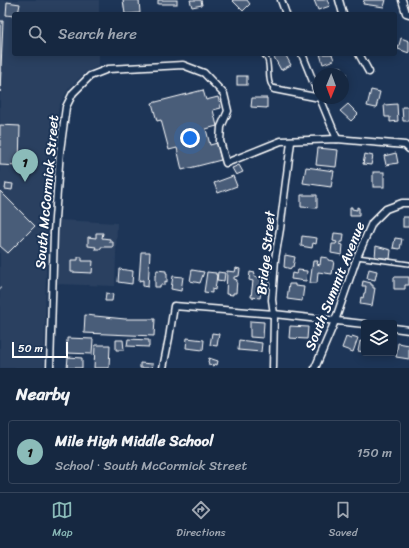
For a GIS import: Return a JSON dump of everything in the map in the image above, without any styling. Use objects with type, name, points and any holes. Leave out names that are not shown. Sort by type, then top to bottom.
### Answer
[{"type":"street","points":[[280,0],[285,12]]},
{"type":"street","points":[[339,0],[342,12]]},
{"type":"street","points":[[402,0],[406,13],[409,14]]},
{"type":"street","points":[[303,56],[313,82]]},
{"type":"street","points":[[360,56],[369,72]]},
{"type":"street","name":"South McCormick Street","points":[[50,368],[54,232],[60,151],[66,107],[73,93],[90,76],[108,69],[183,65],[204,73],[224,94],[228,111],[221,127],[220,141],[226,163],[281,141],[291,142]]},
{"type":"street","points":[[274,89],[313,97]]},
{"type":"street","points":[[322,104],[337,139]]},
{"type":"street","points":[[291,142],[337,139],[405,144],[409,149]]},
{"type":"street","name":"Bridge Street","points":[[273,368],[274,314],[272,300],[275,259],[291,142]]},
{"type":"street","name":"South Summit Avenue","points":[[315,368],[335,321],[357,257],[372,223],[386,209],[402,203],[409,203]]},
{"type":"street","points":[[163,368],[170,338],[174,306],[274,314],[361,324]]},
{"type":"street","points":[[397,328],[409,330]]},
{"type":"lane","points":[[266,56],[270,83],[274,89]]},
{"type":"lane","points":[[357,257],[409,264]]},
{"type":"shaded area","points":[[0,0],[99,0],[99,12],[12,12],[12,56],[99,56],[99,66],[86,72],[69,88],[59,106],[54,141],[47,223],[44,368],[0,368]]},
{"type":"shaded area","points":[[59,220],[117,223],[115,286],[56,284]]},
{"type":"building","points":[[123,0],[139,0],[140,12],[125,12]]},
{"type":"building","points":[[158,0],[177,0],[177,4],[158,4]]},
{"type":"building","points":[[190,0],[201,0],[202,5],[192,7]]},
{"type":"building","points":[[232,0],[247,0],[250,4],[243,11]]},
{"type":"building","points":[[314,0],[327,0],[330,6],[318,10]]},
{"type":"building","points":[[364,0],[386,0],[384,7],[363,4]]},
{"type":"building","points":[[7,2],[20,4],[18,12],[12,12],[12,16],[6,15]]},
{"type":"building","points":[[0,21],[3,21],[0,92]]},
{"type":"building","points":[[401,38],[409,41],[409,53],[398,49]]},
{"type":"building","points":[[286,56],[291,65],[281,70],[274,57]]},
{"type":"building","points":[[321,56],[333,56],[334,60],[323,64]]},
{"type":"building","points":[[237,76],[247,76],[247,85],[237,85]]},
{"type":"building","points":[[203,90],[206,100],[218,97],[221,108],[213,110],[217,126],[206,129],[210,145],[217,143],[221,160],[182,170],[177,148],[169,150],[161,120],[157,121],[152,103]]},
{"type":"building","points":[[371,90],[380,92],[376,108],[367,106]]},
{"type":"building","points":[[252,98],[267,98],[267,108],[251,107]]},
{"type":"building","points":[[348,104],[358,114],[351,121],[340,111]]},
{"type":"building","points":[[397,104],[398,121],[390,122],[390,117],[385,117],[384,105]]},
{"type":"building","points":[[402,107],[409,107],[409,121],[403,121]]},
{"type":"building","points":[[0,125],[20,126],[19,166],[0,165]]},
{"type":"building","points":[[318,148],[338,150],[336,167],[316,165]]},
{"type":"building","points":[[396,153],[398,163],[386,165],[384,156]]},
{"type":"building","points":[[365,154],[373,156],[371,165],[363,164]]},
{"type":"building","points":[[239,165],[243,172],[236,175],[232,168]]},
{"type":"building","points":[[306,167],[334,171],[331,187],[303,183]]},
{"type":"building","points":[[373,172],[384,172],[384,187],[373,187]]},
{"type":"building","points":[[233,176],[237,186],[218,193],[214,183]]},
{"type":"building","points":[[6,183],[13,184],[12,190],[5,189]]},
{"type":"building","points":[[0,191],[35,226],[8,253],[0,246]]},
{"type":"building","points":[[301,195],[317,195],[317,208],[301,207]]},
{"type":"building","points":[[350,207],[357,210],[357,207],[359,208],[359,216],[350,216]]},
{"type":"building","points":[[403,217],[409,217],[409,227],[403,227]]},
{"type":"building","points":[[96,233],[103,233],[102,238],[110,239],[110,242],[113,242],[113,247],[101,247],[101,249],[95,249],[96,247],[88,246],[88,237],[96,238]]},
{"type":"building","points":[[334,233],[344,234],[343,242],[340,242],[340,244],[343,245],[342,255],[331,253],[332,244],[336,244],[337,242],[333,241]]},
{"type":"building","points":[[302,236],[317,238],[316,244],[313,243],[312,248],[301,246]]},
{"type":"building","points":[[395,238],[402,239],[400,249],[393,248]]},
{"type":"building","points":[[376,246],[391,250],[390,259],[375,257]]},
{"type":"building","points":[[141,252],[150,252],[148,287],[143,286],[143,280],[139,281]]},
{"type":"building","points":[[285,255],[295,257],[293,267],[291,267],[291,269],[284,267]]},
{"type":"building","points":[[78,257],[82,257],[82,261],[93,261],[92,273],[71,272],[71,260],[78,260]]},
{"type":"building","points":[[321,257],[334,261],[332,274],[318,272],[317,283],[310,283],[313,261],[318,261],[317,264],[320,265]]},
{"type":"building","points":[[236,268],[240,269],[239,276],[234,277],[234,279],[237,280],[236,293],[233,293],[233,295],[226,294],[227,271],[235,272]]},
{"type":"building","points":[[119,269],[133,271],[132,284],[118,282]]},
{"type":"building","points":[[369,269],[377,271],[375,280],[367,278]]},
{"type":"building","points":[[157,270],[166,271],[167,273],[167,282],[165,281],[165,285],[160,285],[160,287],[155,287],[155,275]]},
{"type":"building","points":[[192,270],[204,272],[200,283],[190,281]]},
{"type":"building","points":[[298,270],[307,271],[306,281],[291,279],[292,273],[296,274]]},
{"type":"building","points":[[207,272],[216,273],[217,275],[215,290],[212,289],[212,293],[204,292]]},
{"type":"building","points":[[218,272],[225,273],[224,281],[217,280]]},
{"type":"building","points":[[250,272],[255,273],[254,277],[263,278],[260,298],[251,297],[253,281],[249,280]]},
{"type":"building","points":[[173,276],[183,277],[181,291],[171,289]]},
{"type":"building","points":[[394,277],[409,277],[409,285],[405,285],[405,289],[394,289]]},
{"type":"building","points":[[363,281],[371,283],[373,288],[375,288],[372,306],[360,304],[361,297],[363,298],[365,293],[366,286],[362,286]]},
{"type":"building","points":[[289,284],[304,287],[302,301],[287,299]]},
{"type":"building","points":[[106,293],[113,294],[112,301],[105,301]]},
{"type":"building","points":[[85,315],[125,319],[155,319],[154,336],[84,333]]},
{"type":"building","points":[[250,321],[264,322],[263,338],[250,337]]},
{"type":"building","points":[[290,326],[308,327],[307,339],[289,338]]},
{"type":"building","points":[[212,333],[219,334],[217,346],[210,345]]},
{"type":"building","points":[[352,336],[358,338],[353,352],[342,348],[346,337],[351,339]]},
{"type":"building","points":[[312,337],[317,338],[316,346],[310,345]]},
{"type":"building","points":[[67,338],[93,339],[92,354],[67,353]]},
{"type":"building","points":[[187,338],[204,340],[203,350],[186,348]]},
{"type":"building","points":[[128,339],[149,340],[149,347],[127,346]]},
{"type":"building","points":[[116,340],[123,340],[124,350],[116,350]]},
{"type":"building","points":[[239,340],[262,343],[261,352],[238,350]]},
{"type":"building","points":[[361,341],[361,352],[358,351]]},
{"type":"building","points":[[398,343],[409,345],[409,359],[396,357]]},
{"type":"building","points":[[95,345],[110,345],[109,368],[94,368]]},
{"type":"building","points":[[68,357],[82,358],[82,368],[67,368]]},
{"type":"building","points":[[209,358],[218,361],[217,365],[208,365]]},
{"type":"building","points":[[140,363],[153,364],[152,368],[140,368]]},
{"type":"place","name":"Mile High Middle School","points":[[25,182]]}]
